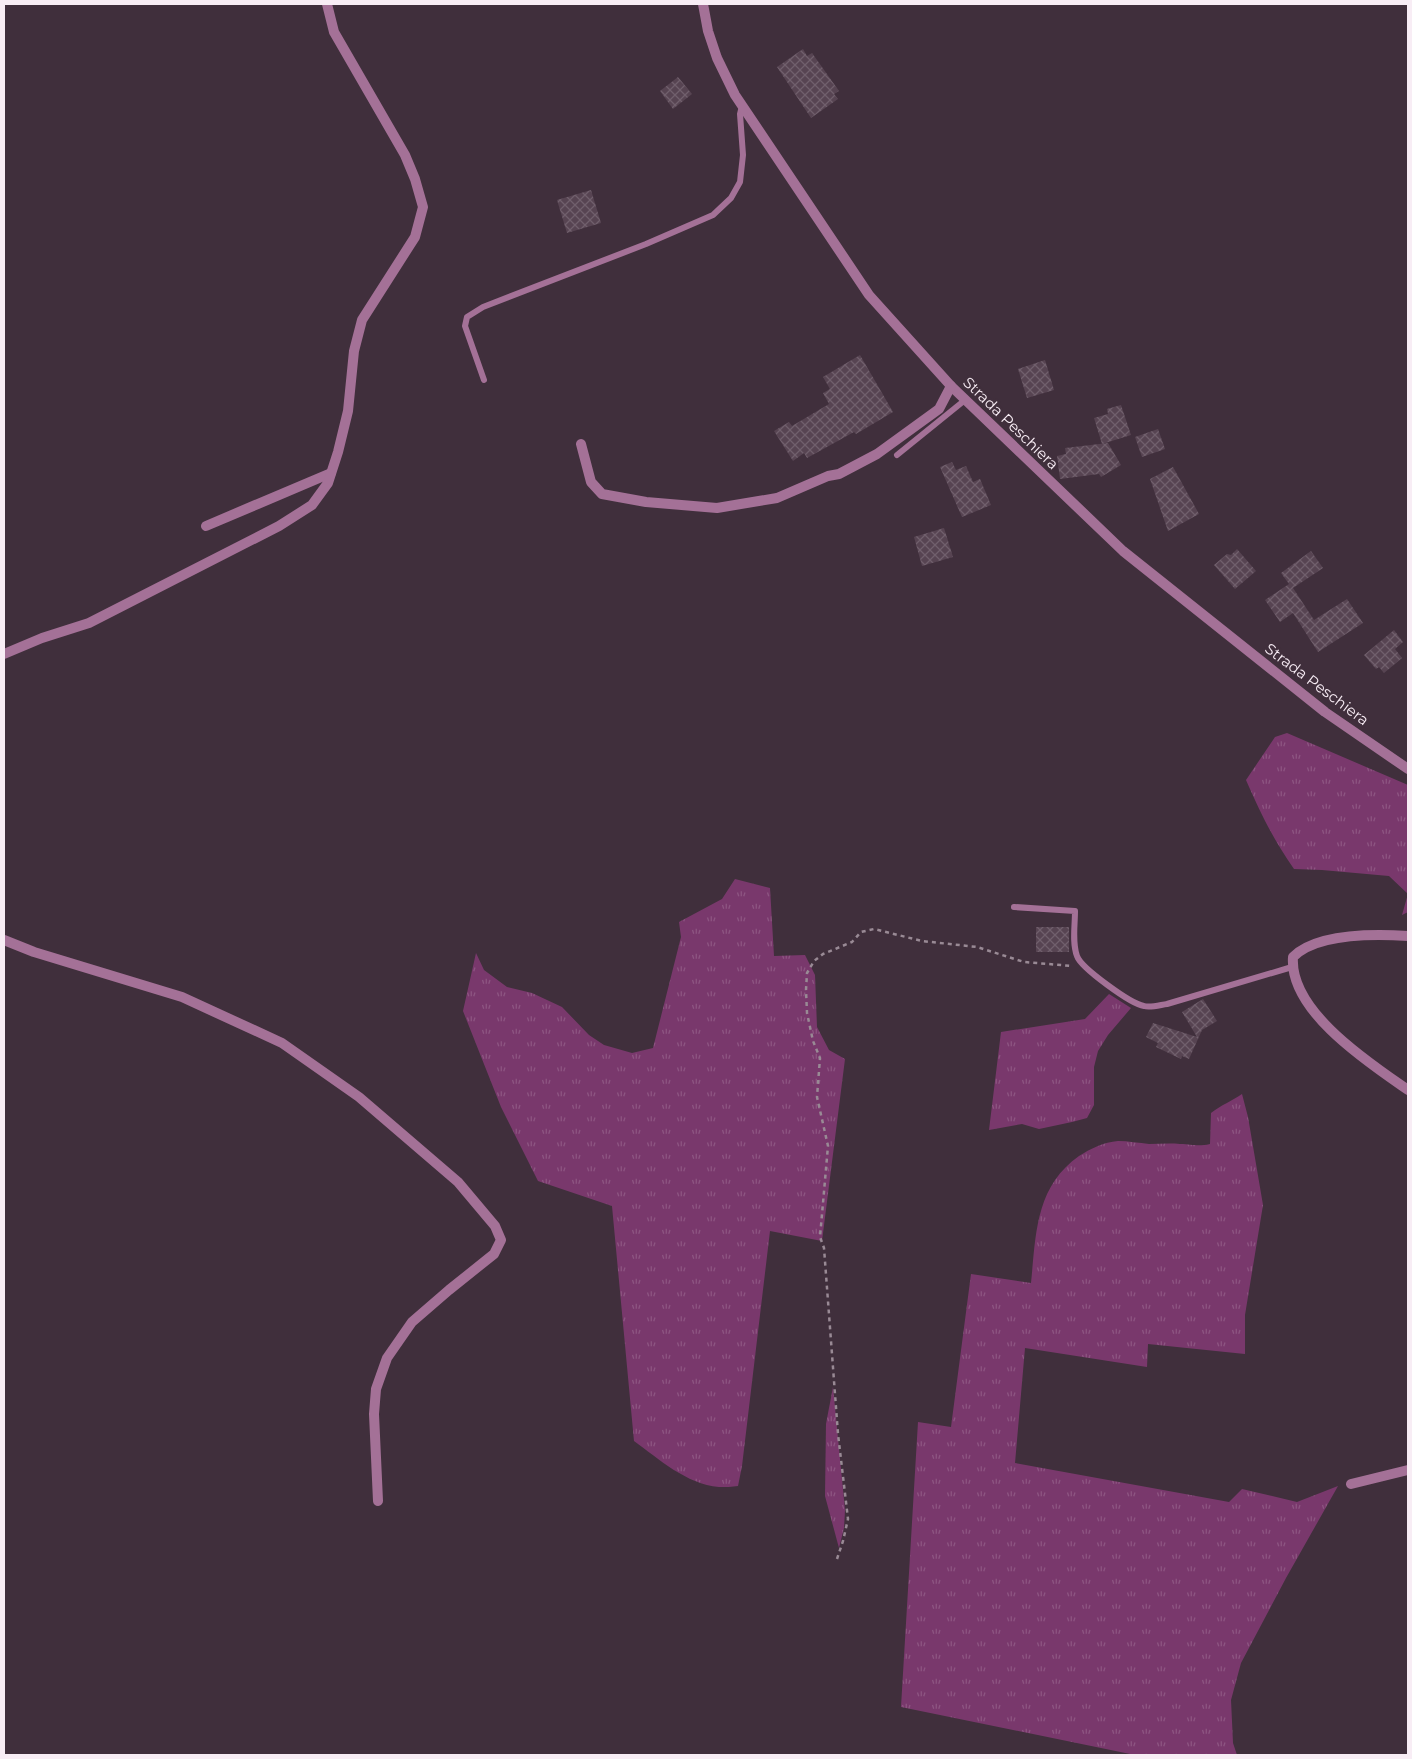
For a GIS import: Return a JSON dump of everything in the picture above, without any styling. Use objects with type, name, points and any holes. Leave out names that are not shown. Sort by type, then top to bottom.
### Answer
[{"type":"street","points":[[4,654],[42,638],[89,623],[279,526],[312,505],[328,483],[348,411],[354,351],[362,320],[416,237],[423,207],[416,179],[406,155],[334,32],[327,4]]},
{"type":"street","name":"Strada Peschiera","points":[[702,4],[717,58],[734,95],[869,295],[951,386],[1123,551],[1325,712],[1408,769]]},
{"type":"street","points":[[581,444],[591,482],[602,494],[646,502],[717,508],[777,498],[847,470],[877,454],[939,409],[951,386]]},
{"type":"street","points":[[206,526],[331,473]]},
{"type":"street","points":[[1408,936],[1374,934],[1311,944],[1300,949],[1293,956],[1292,967],[1298,984],[1311,1007],[1331,1032],[1366,1062],[1408,1090]]},
{"type":"street","points":[[4,940],[34,952],[182,997],[282,1043],[359,1097],[458,1182],[495,1226],[501,1240],[494,1254],[412,1322],[387,1358],[376,1389],[374,1414],[378,1501]]},
{"type":"street","points":[[1351,1484],[1408,1470]]},
{"type":"lane","points":[[484,380],[465,326],[467,317],[483,307],[646,244],[713,215],[731,198],[740,182],[743,155],[740,114],[742,106]]},
{"type":"lane","points":[[897,455],[965,400]]},
{"type":"lane","points":[[1014,907],[1075,911],[1074,947],[1077,959],[1108,986],[1130,1001],[1145,1007],[1166,1004],[1292,967]]},
{"type":"path","points":[[837,1559],[848,1519],[838,1434],[824,1248],[820,1237],[828,1146],[817,1097],[820,1058],[813,1041],[807,1013],[807,973],[814,961],[823,954],[852,942],[861,932],[874,929],[922,940],[977,947],[1024,962],[1088,968]]},
{"type":"green space","points":[[1287,733],[1408,785],[1408,894],[1389,876],[1294,869],[1268,826],[1246,780],[1275,737]]},
{"type":"green space","points":[[735,879],[770,888],[774,956],[805,955],[815,975],[817,1027],[829,1050],[845,1059],[822,1241],[770,1231],[742,1466],[738,1486],[719,1487],[707,1485],[684,1476],[634,1441],[612,1206],[538,1181],[501,1107],[463,1011],[476,953],[484,970],[507,987],[532,993],[562,1007],[589,1035],[604,1045],[632,1053],[653,1048],[681,937],[679,922],[722,899]]},
{"type":"green space","points":[[1408,894],[1408,912],[1402,915]]},
{"type":"green space","points":[[1109,994],[1131,1008],[1108,1035],[1098,1051],[1094,1067],[1094,1105],[1087,1118],[1039,1129],[1022,1124],[989,1130],[1001,1032],[1085,1019]]},
{"type":"green space","points":[[1242,1094],[1248,1117],[1263,1205],[1245,1315],[1245,1354],[1148,1344],[1147,1367],[1025,1348],[1015,1463],[1229,1502],[1242,1489],[1297,1502],[1338,1486],[1241,1663],[1231,1700],[1233,1743],[1237,1755],[1135,1755],[901,1707],[918,1422],[951,1427],[971,1274],[1031,1283],[1034,1247],[1040,1213],[1054,1182],[1065,1168],[1088,1151],[1102,1144],[1113,1142],[1210,1144],[1211,1113]]},
{"type":"green space","points":[[833,1387],[845,1510],[844,1528],[839,1548],[825,1496],[826,1424]]},
{"type":"building","points":[[803,49],[807,56],[812,53],[839,91],[834,94],[838,99],[811,118],[777,67]]},
{"type":"building","points":[[678,77],[692,94],[673,109],[660,91]]},
{"type":"building","points":[[591,190],[601,223],[567,233],[557,200]]},
{"type":"building","points":[[860,355],[893,412],[856,434],[854,432],[807,458],[804,453],[793,461],[774,431],[789,422],[792,426],[829,404],[823,393],[830,389],[823,377]]},
{"type":"building","points":[[1045,360],[1054,390],[1027,398],[1018,369]]},
{"type":"building","points":[[1121,405],[1131,435],[1102,444],[1094,418],[1108,414],[1107,409]]},
{"type":"building","points":[[1158,429],[1165,449],[1142,457],[1135,437]]},
{"type":"building","points":[[1108,443],[1121,465],[1101,477],[1099,474],[1060,479],[1057,456],[1066,454],[1065,448]]},
{"type":"building","points":[[952,462],[956,470],[966,466],[973,482],[980,479],[991,505],[962,517],[940,467]]},
{"type":"building","points":[[1173,467],[1199,514],[1168,531],[1150,479]]},
{"type":"building","points":[[944,528],[953,557],[922,566],[914,537]]},
{"type":"building","points":[[1237,549],[1256,571],[1235,589],[1214,565],[1227,554],[1231,555]]},
{"type":"building","points":[[1311,551],[1323,568],[1293,588],[1314,620],[1347,599],[1363,623],[1318,652],[1293,613],[1280,622],[1265,600],[1289,584],[1281,573]]},
{"type":"building","points":[[1394,630],[1403,642],[1395,649],[1402,658],[1384,673],[1379,667],[1376,669],[1364,655]]},
{"type":"building","points":[[1036,927],[1069,927],[1069,952],[1036,952]]},
{"type":"building","points":[[1203,999],[1217,1021],[1202,1030],[1189,1059],[1182,1056],[1181,1059],[1156,1047],[1158,1043],[1146,1037],[1153,1023],[1197,1037],[1182,1012]]}]
